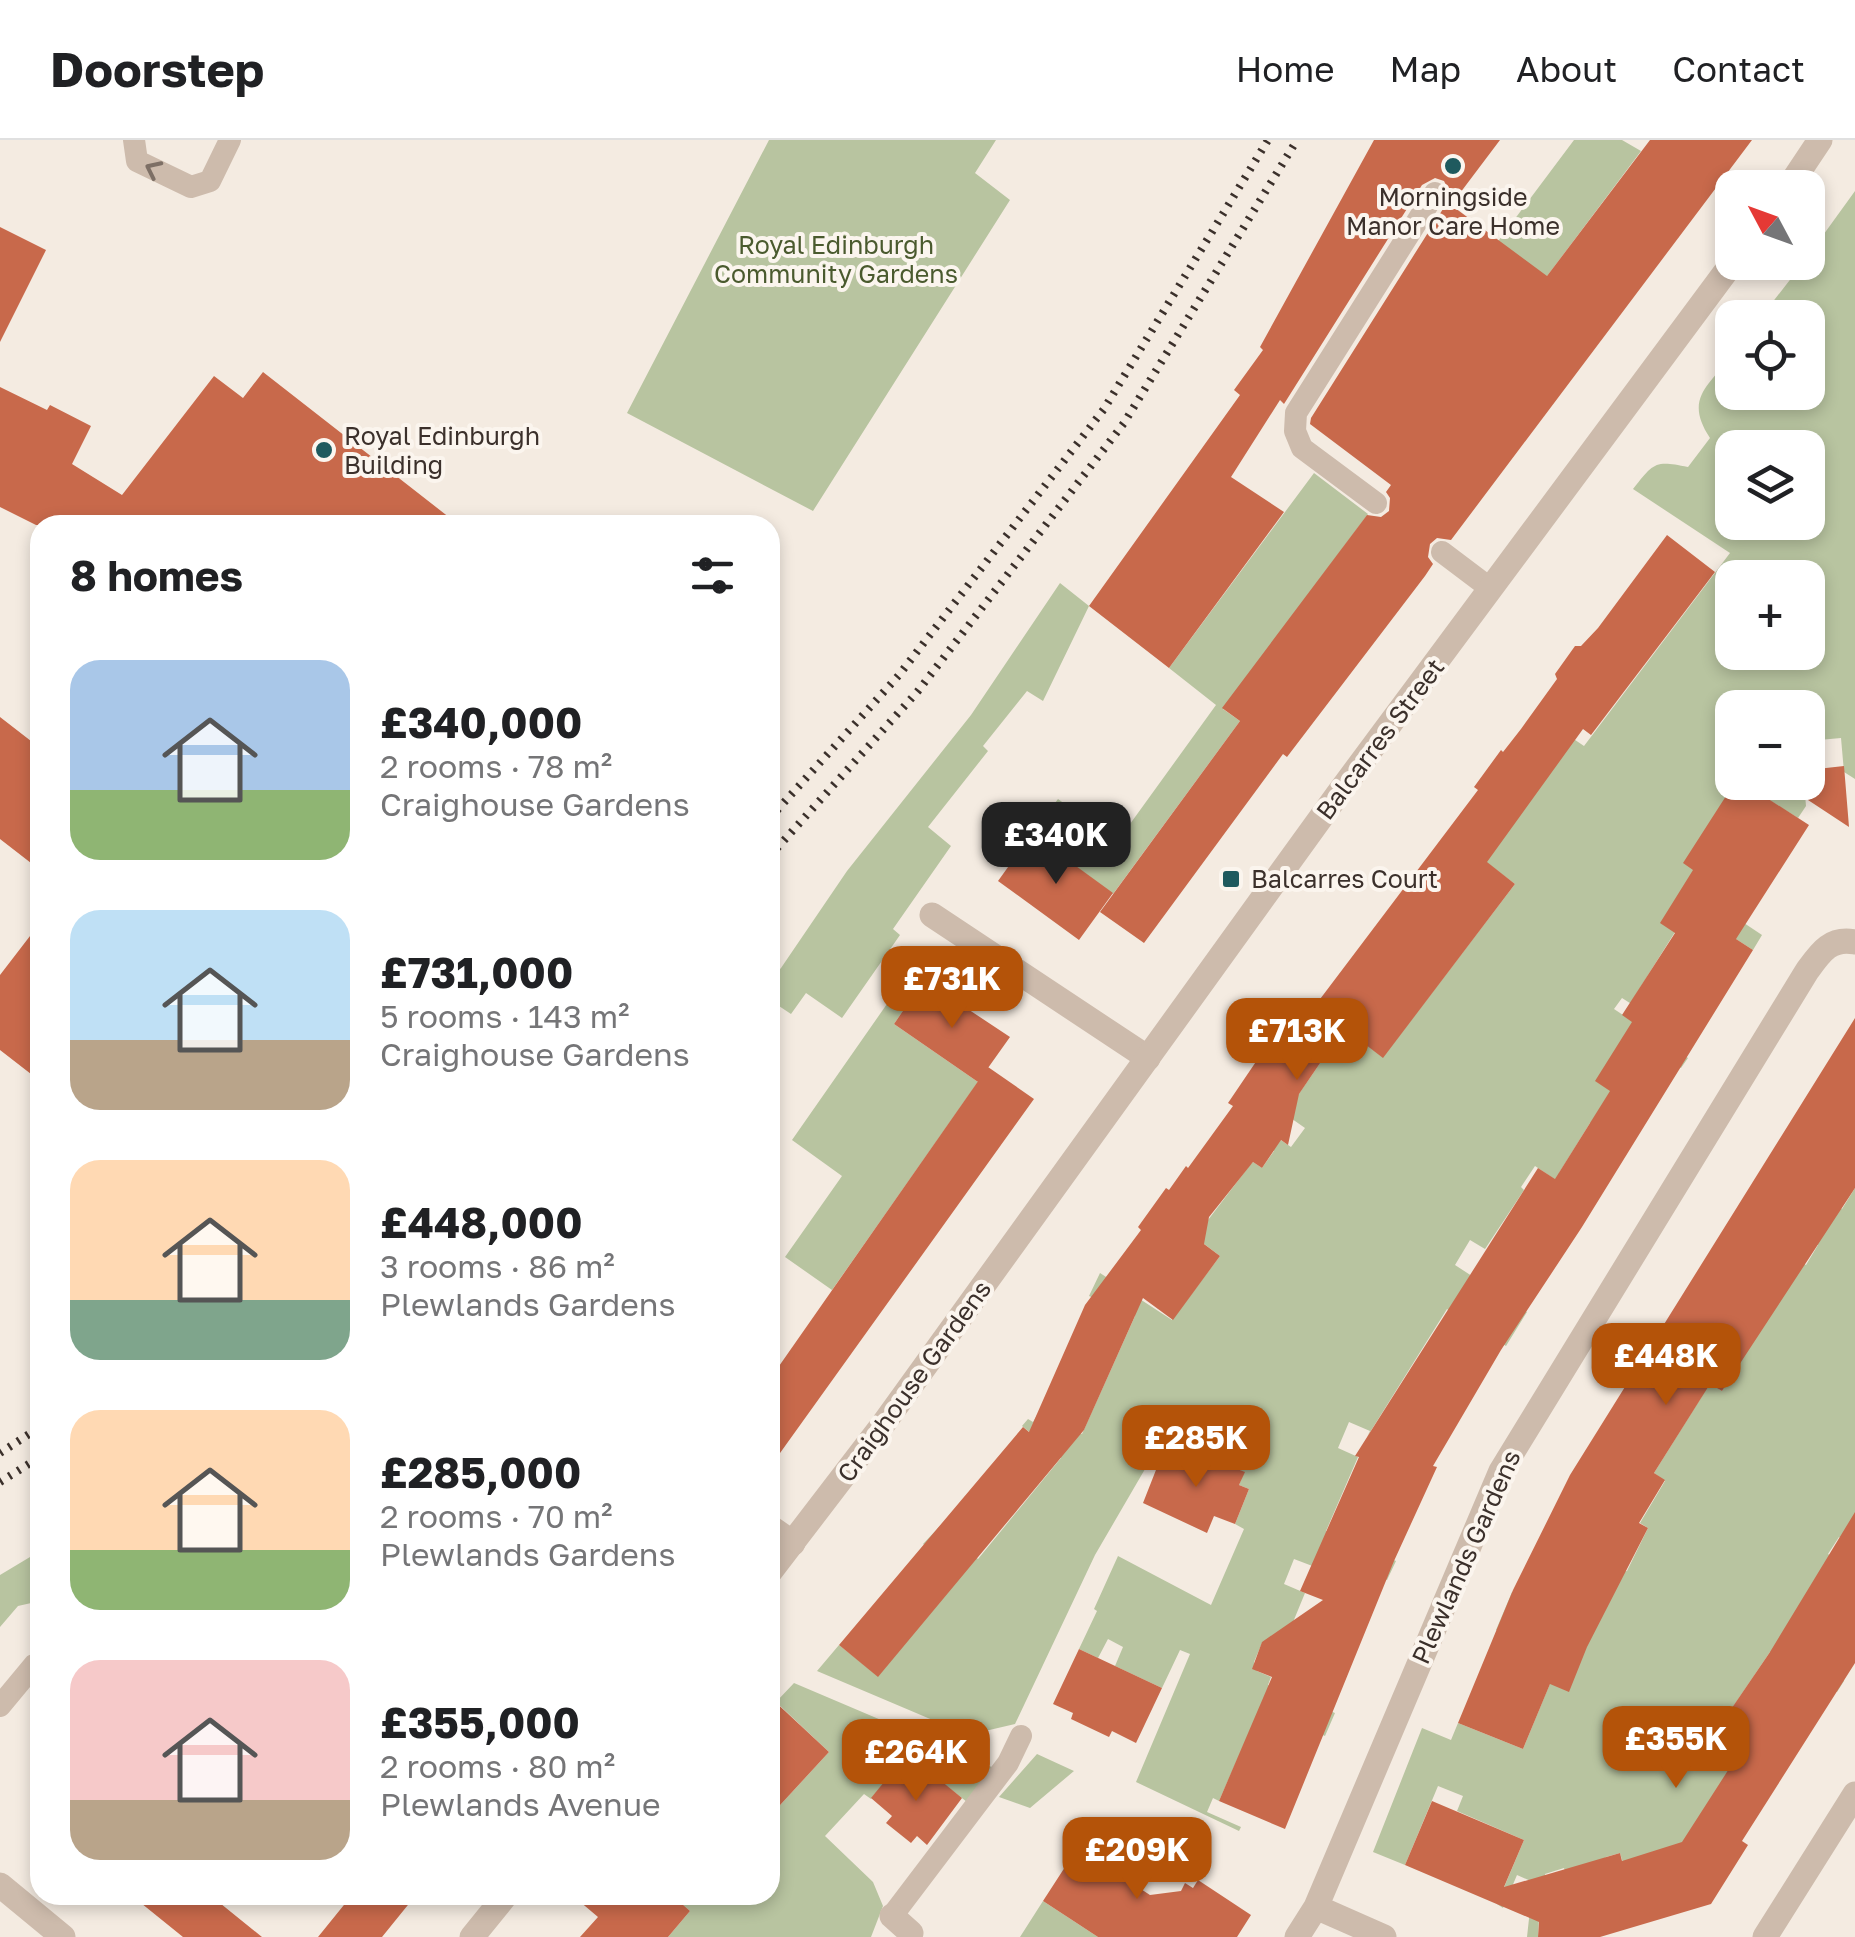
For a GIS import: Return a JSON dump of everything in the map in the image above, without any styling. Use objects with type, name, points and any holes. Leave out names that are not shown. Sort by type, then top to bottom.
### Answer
[{"type":"street","points":[[1800,170],[1820,140]]},
{"type":"street","name":"Balcarres Street","points":[[1033,1220],[1720,280]]},
{"type":"street","points":[[932,914],[1148,1058]]},
{"type":"street","name":"Plewlands Gardens","points":[[1297,1937],[1316,1907],[1501,1472],[1808,971],[1828,945],[1841,940],[1855,942]]},
{"type":"street","name":"Craighouse Gardens","points":[[780,1560],[1033,1220]]},
{"type":"street","points":[[780,1533],[794,1543]]},
{"type":"street","points":[[1765,1937],[1855,1794]]},
{"type":"street","points":[[0,1885],[63,1937]]},
{"type":"street","points":[[472,1937],[498,1905]]},
{"type":"street","points":[[1316,1907],[1384,1937]]},
{"type":"street","points":[[892,1916],[911,1934],[908,1937]]},
{"type":"lane","points":[[134,140],[137,161],[192,188],[210,181],[230,140]]},
{"type":"lane","points":[[1376,503],[1302,448],[1295,431],[1296,413],[1436,194]]},
{"type":"lane","points":[[1442,552],[1491,589]]},
{"type":"lane","points":[[0,1706],[30,1670]]},
{"type":"lane","points":[[892,1916],[1008,1764],[1021,1736]]},
{"type":"green space","name":"Royal Edinburgh Community Gardens","points":[[769,140],[996,140],[975,173],[1010,200],[813,511],[627,413]]},
{"type":"green space","points":[[1574,140],[1622,140],[1641,151],[1391,484],[1343,448]]},
{"type":"green space","points":[[1855,191],[1855,779],[1844,772],[1841,738],[1825,739],[1825,690],[1715,690],[1715,800],[1729,800],[1702,876],[1726,911],[1762,935],[1753,950],[1675,900],[1675,932],[1633,999],[1647,1014],[1622,998],[1614,1009],[1688,1058],[1681,1068],[1643,1043],[1596,1081],[1650,1116],[1590,1123],[1559,1173],[1598,1197],[1593,1205],[1535,1166],[1485,1249],[1470,1240],[1455,1265],[1527,1312],[1506,1346],[1447,1309],[1367,1437],[1370,1431],[1349,1422],[1338,1448],[1358,1457],[1326,1531],[1396,1561],[1387,1580],[1358,1568],[1315,1567],[1294,1559],[1284,1584],[1305,1593],[1284,1644],[1262,1643],[1254,1662],[1257,1671],[1271,1677],[1268,1685],[1335,1713],[1325,1736],[1260,1708],[1219,1801],[1213,1798],[1207,1812],[1241,1827],[1239,1831],[1136,1782],[1190,1654],[1180,1650],[1162,1688],[1115,1666],[1123,1647],[1108,1639],[1098,1658],[1079,1649],[1097,1611],[1094,1609],[1118,1556],[1211,1605],[1244,1529],[1235,1524],[1249,1489],[1239,1485],[1244,1472],[1202,1455],[1199,1461],[1159,1445],[1095,1555],[1015,1724],[968,1735],[817,1671],[839,1645],[878,1676],[961,1576],[923,1544],[939,1527],[978,1559],[1061,1458],[1022,1426],[1028,1419],[1033,1422],[1037,1415],[1082,1434],[1135,1316],[1089,1296],[1100,1273],[1172,1320],[1220,1256],[1195,1237],[1250,1165],[1253,1162],[1262,1168],[1274,1151],[1265,1144],[1272,1134],[1291,1147],[1305,1128],[1285,1114],[1336,1040],[1305,1019],[1314,1006],[1383,1057],[1515,884],[1450,835],[1537,714],[1584,746],[1715,573],[1715,670],[1825,670],[1825,560],[1725,560],[1730,553],[1633,489],[1661,464],[1688,467],[1710,438],[1702,424],[1699,403],[1715,376],[1715,410],[1825,410],[1825,300],[1774,300],[1790,280],[1825,280],[1825,232]]},
{"type":"green space","points":[[1314,473],[1368,514],[1223,709],[1240,721],[1113,894],[1032,834],[1058,799],[1117,842],[1216,705],[1169,668]]},
{"type":"green space","points":[[1060,583],[1089,606],[1043,701],[1027,691],[983,746],[988,751],[928,827],[951,846],[893,929],[900,935],[842,1018],[806,993],[791,1014],[780,1007],[780,969],[847,871],[971,715]]},
{"type":"green space","points":[[1769,800],[1805,800],[1798,818]]},
{"type":"green space","points":[[910,971],[924,980],[894,1024],[978,1082],[832,1290],[785,1257],[842,1176],[792,1140]]},
{"type":"green space","points":[[1855,1188],[1855,1540],[1852,1545],[1839,1537],[1828,1554],[1854,1571],[1844,1681],[1837,1692],[1770,1652],[1724,1720],[1736,1730],[1731,1739],[1743,1747],[1710,1839],[1627,1876],[1620,1853],[1606,1857],[1571,1893],[1564,1868],[1545,1874],[1556,1912],[1539,1917],[1538,1937],[1527,1937],[1533,1882],[1517,1875],[1503,1908],[1497,1904],[1524,1840],[1457,1811],[1463,1796],[1438,1786],[1405,1865],[1373,1852],[1422,1728],[1451,1740],[1458,1723],[1523,1749],[1561,1657],[1496,1630],[1512,1592],[1627,1571],[1648,1528],[1640,1523],[1665,1481],[1654,1473],[1702,1396],[1706,1381],[1722,1391],[1794,1258],[1806,1265],[1818,1245],[1807,1238],[1830,1201],[1842,1209]]},
{"type":"green space","points":[[30,1557],[30,1603],[18,1606],[0,1627],[0,1575]]},
{"type":"green space","points":[[794,1683],[994,1768],[967,1802],[929,1772],[919,1783],[898,1766],[871,1799],[864,1794],[825,1836],[873,1882],[883,1906],[871,1937],[668,1937],[690,1911],[683,1905],[780,1905],[780,1805],[829,1752],[780,1706],[780,1698]]},
{"type":"green space","points":[[1037,1754],[1074,1771],[1030,1808],[999,1797]]},
{"type":"green space","points":[[1043,1901],[1098,1937],[1020,1937]]},
{"type":"building","points":[[1374,140],[1500,140],[1451,205],[1547,276],[1650,140],[1752,140],[1729,170],[1715,170],[1715,189],[1451,540],[1437,538],[1430,544],[1428,557],[1433,564],[1425,576],[1287,757],[1283,754],[1144,943],[1100,912],[1240,721],[1222,708],[1367,515],[1381,517],[1389,511],[1390,498],[1386,492],[1391,485],[1310,424],[1311,418],[1448,201],[1450,193],[1444,181],[1435,178],[1422,185],[1284,404],[1280,400],[1231,477],[1284,512],[1169,668],[1089,606],[1240,395],[1234,390],[1263,350],[1260,347]]},
{"type":"building","points":[[0,227],[46,250],[0,342]]},
{"type":"building","points":[[263,372],[446,515],[30,515],[30,522],[0,507],[0,387],[47,410],[50,405],[91,426],[72,464],[122,495],[214,376],[243,398]]},
{"type":"building","points":[[1667,535],[1715,572],[1591,735],[1583,729],[1487,862],[1515,884],[1383,1058],[1344,1028],[1299,1094],[1288,1145],[1281,1140],[1262,1168],[1253,1162],[1209,1217],[1204,1244],[1220,1256],[1173,1320],[1143,1298],[1084,1430],[878,1677],[839,1645],[1023,1427],[1029,1432],[1085,1305],[1141,1230],[1138,1227],[1233,1106],[1228,1103],[1270,1041],[1274,1044],[1291,1019],[1294,1022],[1298,1015],[1305,1019],[1478,790],[1474,787],[1557,679],[1555,674],[1575,646],[1581,646]]},
{"type":"building","points":[[0,717],[30,740],[30,862],[0,839]]},
{"type":"building","points":[[1844,766],[1849,827],[1808,800],[1825,800],[1825,768]]},
{"type":"building","points":[[1723,800],[1770,800],[1809,825],[1736,939],[1753,950],[1501,1350],[1433,1466],[1437,1467],[1394,1561],[1285,1829],[1219,1801],[1272,1677],[1252,1669],[1262,1642],[1323,1600],[1300,1591],[1359,1457],[1355,1456],[1538,1168],[1555,1179],[1610,1091],[1595,1081],[1632,1022],[1622,1015],[1675,933],[1660,923],[1693,870],[1683,863]]},
{"type":"building","points":[[1032,834],[1113,893],[1079,940],[998,881]]},
{"type":"building","points":[[30,936],[30,1073],[0,1050],[0,975]]},
{"type":"building","points":[[924,980],[1010,1037],[978,1082],[894,1024]]},
{"type":"building","points":[[1855,1018],[1855,1188],[1722,1391],[1710,1384],[1654,1473],[1665,1480],[1639,1523],[1648,1528],[1587,1647],[1569,1692],[1550,1684],[1523,1749],[1458,1723],[1513,1590],[1570,1475]]},
{"type":"building","points":[[988,1067],[1034,1099],[780,1453],[780,1365]]},
{"type":"building","points":[[1165,1447],[1199,1461],[1201,1455],[1245,1472],[1239,1485],[1249,1489],[1235,1524],[1214,1516],[1207,1533],[1143,1503]]},
{"type":"building","points":[[1855,1512],[1855,1663],[1742,1841],[1748,1845],[1711,1904],[1600,1937],[1538,1937],[1539,1922],[1405,1865],[1432,1801],[1524,1840],[1504,1887],[1620,1853],[1622,1861],[1682,1842],[1743,1747],[1730,1739],[1736,1730],[1723,1721]]},
{"type":"building","points":[[1079,1649],[1162,1688],[1136,1743],[1112,1731],[1109,1737],[1071,1719],[1073,1713],[1053,1704]]},
{"type":"building","points":[[780,1706],[829,1752],[780,1805]]},
{"type":"building","points":[[898,1765],[919,1783],[929,1771],[962,1798],[927,1845],[917,1836],[911,1843],[886,1823],[892,1816],[871,1798]]},
{"type":"building","points":[[1089,1830],[1118,1849],[1107,1867],[1150,1895],[1181,1891],[1185,1883],[1193,1888],[1198,1880],[1251,1915],[1237,1937],[1098,1937],[1043,1901]]},
{"type":"building","points":[[143,1905],[222,1905],[262,1937],[183,1937]]},
{"type":"building","points":[[344,1905],[408,1905],[382,1937],[318,1937]]},
{"type":"building","points":[[584,1905],[683,1905],[690,1911],[668,1937],[580,1937],[598,1917]]},
{"type":"railway","points":[[780,807],[899,675],[1104,409],[1268,140]]},
{"type":"railway","points":[[780,845],[918,691],[1124,423],[1297,140]]},
{"type":"railway","points":[[0,1453],[30,1434]]},
{"type":"railway","points":[[0,1482],[30,1463]]},
{"type":"place","name":"Morningside Manor Care Home","points":[[1453,166]]},
{"type":"place","name":"Royal Edinburgh Building","points":[[324,450]]},
{"type":"place","name":"Balcarres Court","points":[[1231,879]]}]
